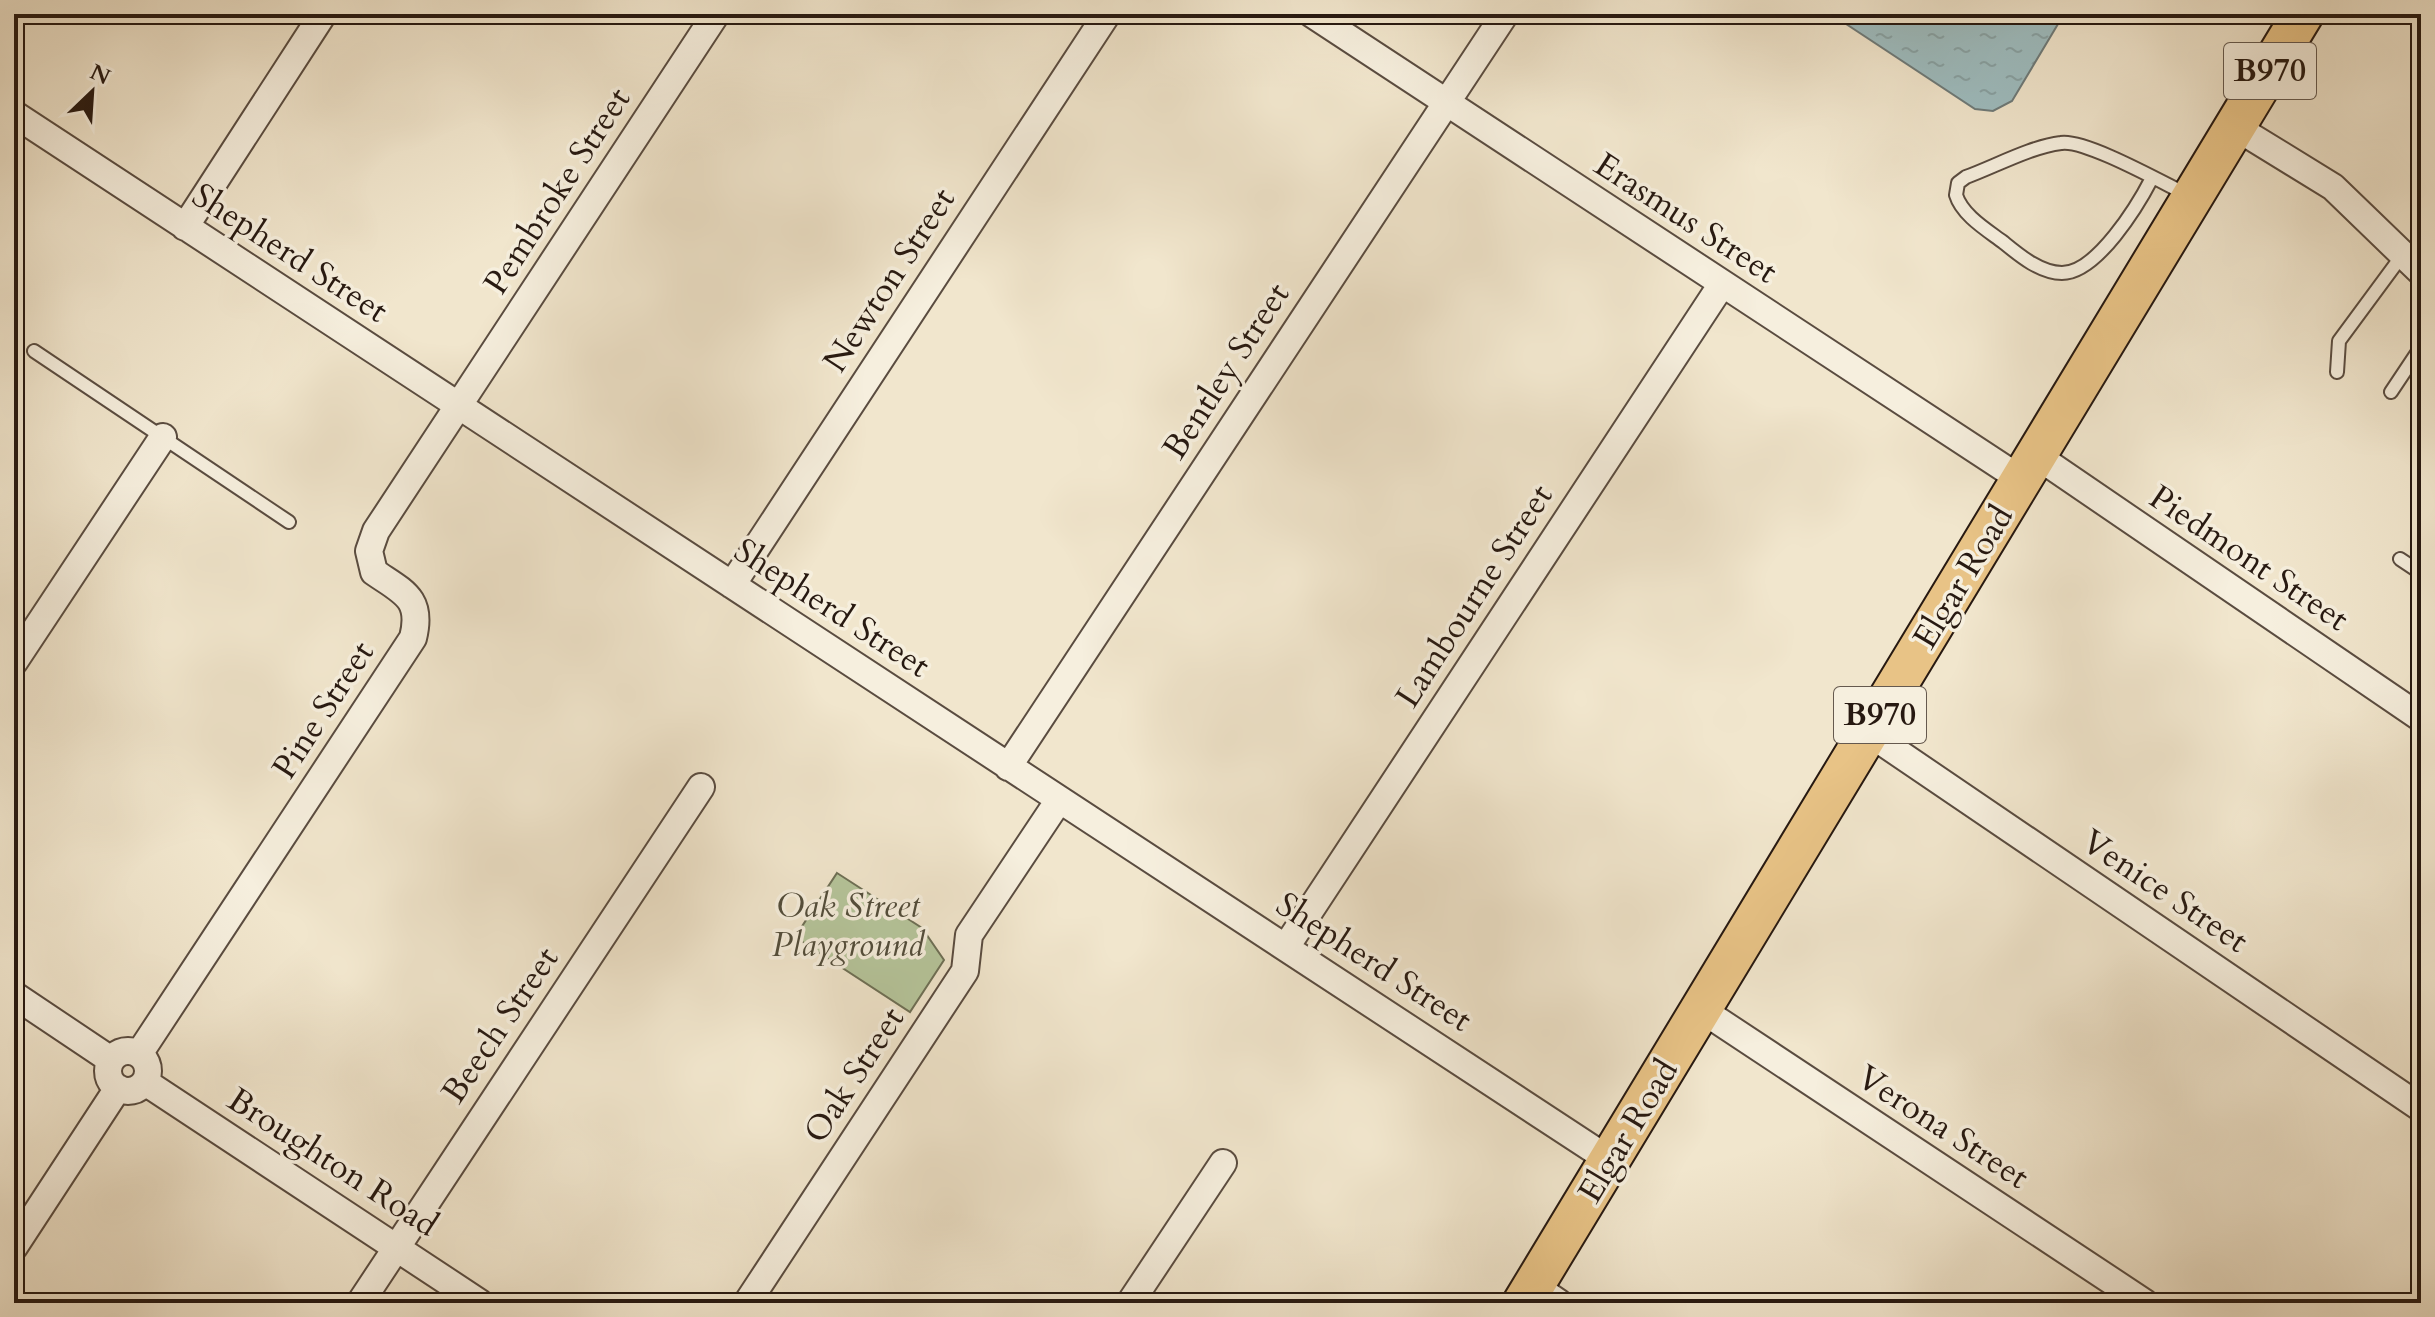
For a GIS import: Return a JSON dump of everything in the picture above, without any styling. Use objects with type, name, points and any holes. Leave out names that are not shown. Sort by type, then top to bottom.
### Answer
[{"type":"main road","name":"Elgar Road","points":[[1539,1297],[1611,1161],[2303,14]]},
{"type":"street","points":[[185,227],[323,14]]},
{"type":"street","name":"Pembroke Street","points":[[459,408],[716,14]]},
{"type":"street","name":"Newton Street","points":[[732,585],[1107,14]]},
{"type":"street","name":"Erasmus Street","points":[[1312,14],[1722,284],[2029,468]]},
{"type":"street","name":"Bentley Street","points":[[1008,767],[1505,14]]},
{"type":"street","name":"Shepherd Street","points":[[14,114],[1611,1161]]},
{"type":"street","points":[[2237,128],[2333,187],[2411,264]]},
{"type":"street","name":"Lambourne Street","points":[[1286,947],[1722,284]]},
{"type":"street","name":"Pine Street","points":[[139,1054],[413,638],[418,617],[410,597],[374,572],[369,551],[376,531],[459,408]]},
{"type":"street","points":[[14,662],[163,437]]},
{"type":"street","name":"Piedmont Street","points":[[2029,468],[2421,718]]},
{"type":"street","name":"Venice Street","points":[[1869,733],[2421,1108]]},
{"type":"street","name":"Beech Street","points":[[360,1303],[701,787]]},
{"type":"street","name":"Oak Street","points":[[747,1303],[965,971],[969,935],[1059,800]]},
{"type":"street","points":[[14,995],[111,1060]]},
{"type":"street","name":"Verona Street","points":[[1702,1010],[2145,1303]]},
{"type":"street","points":[[121,1051],[139,1054],[149,1070],[145,1082],[130,1092],[118,1088],[108,1073],[111,1060],[121,1051]]},
{"type":"street","name":"Broughton Road","points":[[145,1082],[480,1303]]},
{"type":"street","points":[[14,1247],[118,1088]]},
{"type":"street","points":[[1130,1303],[1223,1163]]},
{"type":"lane","points":[[2152,178],[2128,221],[2082,267],[2066,273],[2039,266],[2014,251],[1962,207],[1956,195],[1958,183],[1966,177],[2063,142],[2083,146],[2152,178],[2194,198]]},
{"type":"lane","points":[[2337,372],[2339,341],[2411,264]]},
{"type":"lane","points":[[2391,392],[2421,347]]},
{"type":"lane","points":[[34,351],[289,522]]},
{"type":"lane","points":[[2400,559],[2421,573]]},
{"type":"green space","name":"Oak Street Playground","points":[[837,873],[922,928],[944,960],[910,1012],[795,937]]},
{"type":"water","points":[[1831,14],[2064,14],[2012,101],[1993,111],[1975,109]]}]
